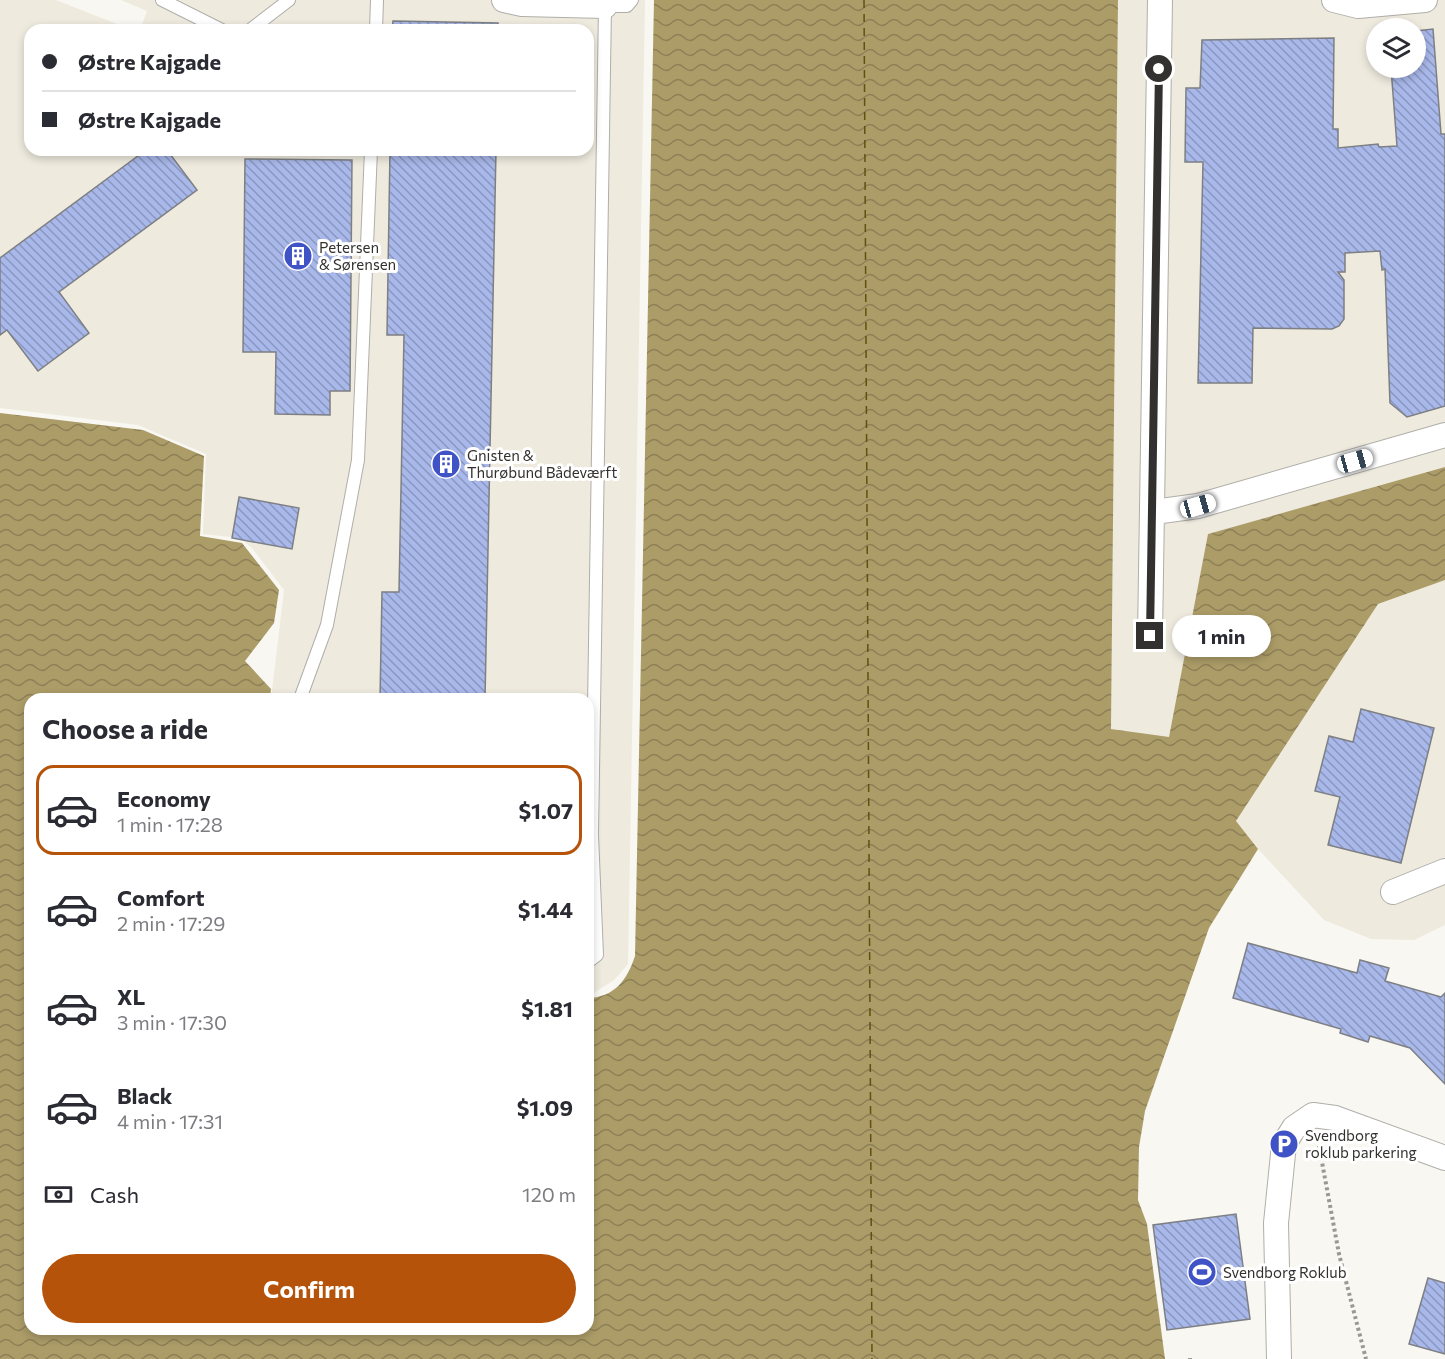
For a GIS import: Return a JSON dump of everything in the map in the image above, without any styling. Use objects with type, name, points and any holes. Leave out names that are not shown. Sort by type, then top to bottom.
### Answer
[{"type":"street","points":[[504,0],[522,4],[605,6]]},
{"type":"street","points":[[1150,636],[1154,512],[1160,0]]},
{"type":"street","points":[[1334,0],[1358,3],[1425,0]]},
{"type":"street","points":[[1154,512],[1198,506],[1445,435]]},
{"type":"street","points":[[1393,892],[1445,872]]},
{"type":"street","points":[[1279,1359],[1276,1223],[1284,1144],[1294,1128],[1313,1115],[1335,1118],[1445,1158]]},
{"type":"lane","points":[[162,0],[210,24]]},
{"type":"lane","points":[[258,24],[289,0]]},
{"type":"lane","points":[[376,24],[377,0]]},
{"type":"lane","points":[[593,693],[605,6],[627,6],[632,0]]},
{"type":"lane","points":[[302,693],[327,625],[358,460],[371,156]]},
{"type":"lane","points":[[594,895],[597,955],[594,957]]},
{"type":"path","points":[[1313,1115],[1339,1254],[1366,1359]]},
{"type":"shaded area","points":[[0,0],[56,0],[117,24],[24,24],[24,156],[594,156],[594,24],[142,24],[147,11],[121,0],[645,0],[628,964],[614,980],[594,993],[594,693],[272,693],[284,590],[252,548],[240,538],[203,534],[206,454],[138,425],[0,408]]},
{"type":"shaded area","points":[[1118,0],[1445,0],[1445,467],[1208,534],[1169,738],[1111,729]]},
{"type":"shaded area","points":[[1445,580],[1445,925],[1414,940],[1371,939],[1324,920],[1258,849],[1236,821],[1378,604]]},
{"type":"water","points":[[654,0],[1118,0],[1111,729],[1169,737],[1208,534],[1445,467],[1445,580],[1378,604],[1236,821],[1258,849],[1209,928],[1145,1111],[1139,1147],[1138,1200],[1147,1224],[1165,1359],[0,1359],[0,413],[143,430],[204,456],[200,536],[242,543],[279,590],[274,623],[245,661],[271,689],[271,693],[24,693],[24,1335],[594,1335],[594,997],[613,991],[619,986],[628,973],[635,956]]},
{"type":"building","points":[[393,21],[498,23],[498,24],[393,24]]},
{"type":"building","points":[[1433,29],[1441,134],[1445,134],[1445,406],[1407,417],[1390,403],[1385,269],[1382,270],[1380,251],[1345,253],[1345,272],[1338,272],[1344,280],[1344,319],[1339,326],[1332,329],[1253,328],[1252,383],[1198,383],[1203,162],[1185,162],[1186,88],[1200,88],[1202,40],[1334,38],[1333,129],[1338,129],[1338,148],[1378,144],[1379,147],[1397,146],[1392,78],[1426,78],[1426,30]]},
{"type":"building","points":[[138,156],[172,156],[197,190],[59,292],[89,333],[38,371],[7,330],[0,335],[0,258]]},
{"type":"building","name":"Gnisten & Thurøbund Bådeværft","points":[[390,156],[496,156],[485,693],[380,693],[382,592],[399,592],[404,335],[387,335]]},
{"type":"building","name":"Petersen & Sørensen","points":[[245,159],[352,160],[350,391],[330,391],[330,415],[275,414],[276,352],[243,352]]},
{"type":"building","points":[[239,497],[299,508],[292,549],[232,538]]},
{"type":"building","points":[[1361,709],[1434,728],[1401,863],[1328,845],[1340,797],[1315,791],[1329,736],[1353,742]]},
{"type":"building","points":[[1248,943],[1357,973],[1360,960],[1389,968],[1385,981],[1441,997],[1445,993],[1445,1084],[1410,1048],[1370,1036],[1368,1042],[1340,1033],[1341,1029],[1233,998]]},
{"type":"building","name":"Svendborg Roklub","points":[[1236,1214],[1250,1319],[1167,1330],[1153,1225]]},
{"type":"building","points":[[1428,1278],[1445,1283],[1445,1354],[1409,1344]]},
{"type":"ferry route","points":[[864,0],[872,1359]]},
{"type":"place","name":"Petersen & Sørensen","points":[[298,256]]},
{"type":"place","name":"Gnisten & Thurøbund Bådeværft","points":[[446,464]]},
{"type":"place","name":"Svendborg roklub parkering","points":[[1284,1144]]},
{"type":"place","name":"Svendborg Roklub","points":[[1202,1272]]},
{"type":"route","points":[[1150,636],[1154,512],[1159,69]]}]
